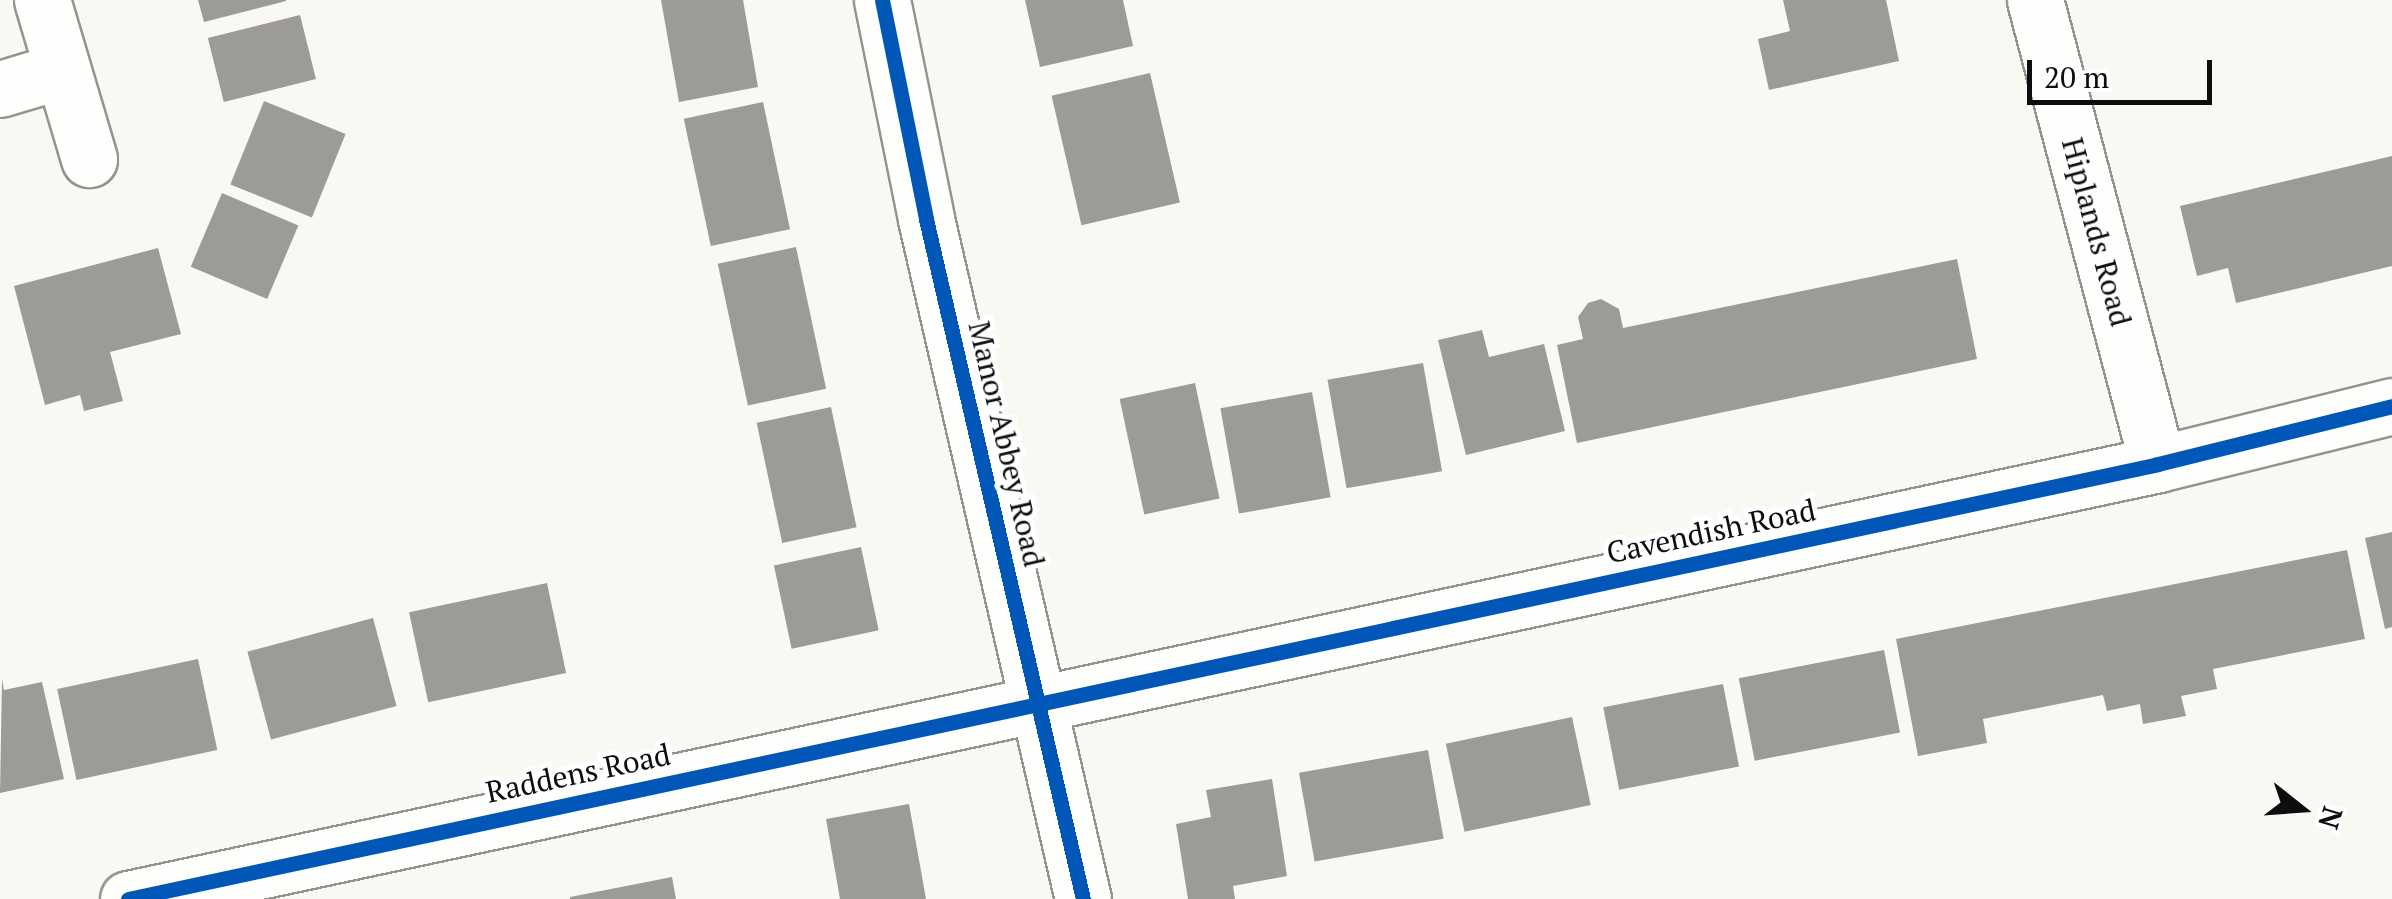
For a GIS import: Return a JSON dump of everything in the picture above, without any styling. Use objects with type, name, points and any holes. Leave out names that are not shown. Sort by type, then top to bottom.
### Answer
[{"type":"street","points":[[42,0],[89,160]]},
{"type":"street","name":"Manor Abbey Road","points":[[882,0],[926,218],[1083,899]]},
{"type":"street","name":"Hiplands Road","points":[[2035,0],[2158,464]]},
{"type":"street","points":[[0,89],[60,71]]},
{"type":"street","name":"Cavendish Road","points":[[1040,702],[2158,464],[2392,406]]},
{"type":"street","name":"Raddens Road","points":[[128,899],[1040,702]]},
{"type":"building","points":[[198,0],[286,0],[286,1],[204,22]]},
{"type":"building","points":[[661,0],[743,0],[758,87],[679,102]]},
{"type":"building","points":[[1025,0],[1123,0],[1133,46],[1040,67]]},
{"type":"building","points":[[1783,0],[1886,0],[1899,61],[1769,90],[1758,39],[1790,31]]},
{"type":"building","points":[[300,15],[316,79],[224,102],[208,38]]},
{"type":"building","points":[[1150,73],[1180,203],[1082,225],[1052,96]]},
{"type":"building","points":[[264,101],[346,134],[312,217],[230,184]]},
{"type":"building","points":[[763,102],[790,229],[711,246],[684,119]]},
{"type":"building","points":[[2392,156],[2392,266],[2236,303],[2228,268],[2197,276],[2180,206]]},
{"type":"building","points":[[222,193],[298,225],[267,299],[191,267]]},
{"type":"building","points":[[796,247],[826,389],[748,405],[718,264]]},
{"type":"building","points":[[158,248],[181,334],[110,352],[123,401],[84,411],[80,395],[45,405],[14,286]]},
{"type":"building","points":[[1957,259],[1977,359],[1577,443],[1557,345],[1583,339],[1578,317],[1588,303],[1601,299],[1619,309],[1623,328]]},
{"type":"building","points":[[1482,330],[1489,357],[1544,344],[1565,431],[1466,455],[1438,340]]},
{"type":"building","points":[[1423,363],[1442,471],[1347,488],[1327,380]]},
{"type":"building","points":[[1195,383],[1220,498],[1144,514],[1120,399]]},
{"type":"building","points":[[1312,392],[1331,497],[1239,514],[1220,408]]},
{"type":"building","points":[[831,407],[857,527],[782,543],[757,423]]},
{"type":"building","points":[[2392,532],[2392,627],[2385,629],[2365,538]]},
{"type":"building","points":[[861,547],[879,630],[792,649],[774,566]]},
{"type":"building","points":[[2347,550],[2365,639],[2213,669],[2217,689],[2181,696],[2186,716],[2143,724],[2140,704],[2107,711],[2103,695],[1983,719],[1987,743],[1918,756],[1896,639]]},
{"type":"building","points":[[547,583],[566,673],[428,702],[409,612]]},
{"type":"building","points":[[373,618],[397,706],[271,740],[247,652]]},
{"type":"building","points":[[1884,650],[1900,732],[1755,761],[1739,678]]},
{"type":"building","points":[[198,659],[217,750],[76,780],[57,689]]},
{"type":"building","points":[[2,679],[4,690],[42,682],[64,779],[0,793]]},
{"type":"building","points":[[1723,684],[1739,766],[1619,790],[1603,707]]},
{"type":"building","points":[[1572,717],[1591,805],[1465,832],[1446,744]]},
{"type":"building","points":[[1428,750],[1444,839],[1315,861],[1299,773]]},
{"type":"building","points":[[1272,779],[1287,876],[1233,886],[1235,899],[1188,899],[1176,824],[1211,817],[1206,790]]},
{"type":"building","points":[[909,804],[926,899],[840,899],[826,819]]},
{"type":"building","points":[[672,877],[676,899],[570,899],[570,897]]},
{"type":"cycle path","points":[[882,0],[926,219],[1083,899]]},
{"type":"cycle path","points":[[128,899],[2158,464],[2392,406]]}]
